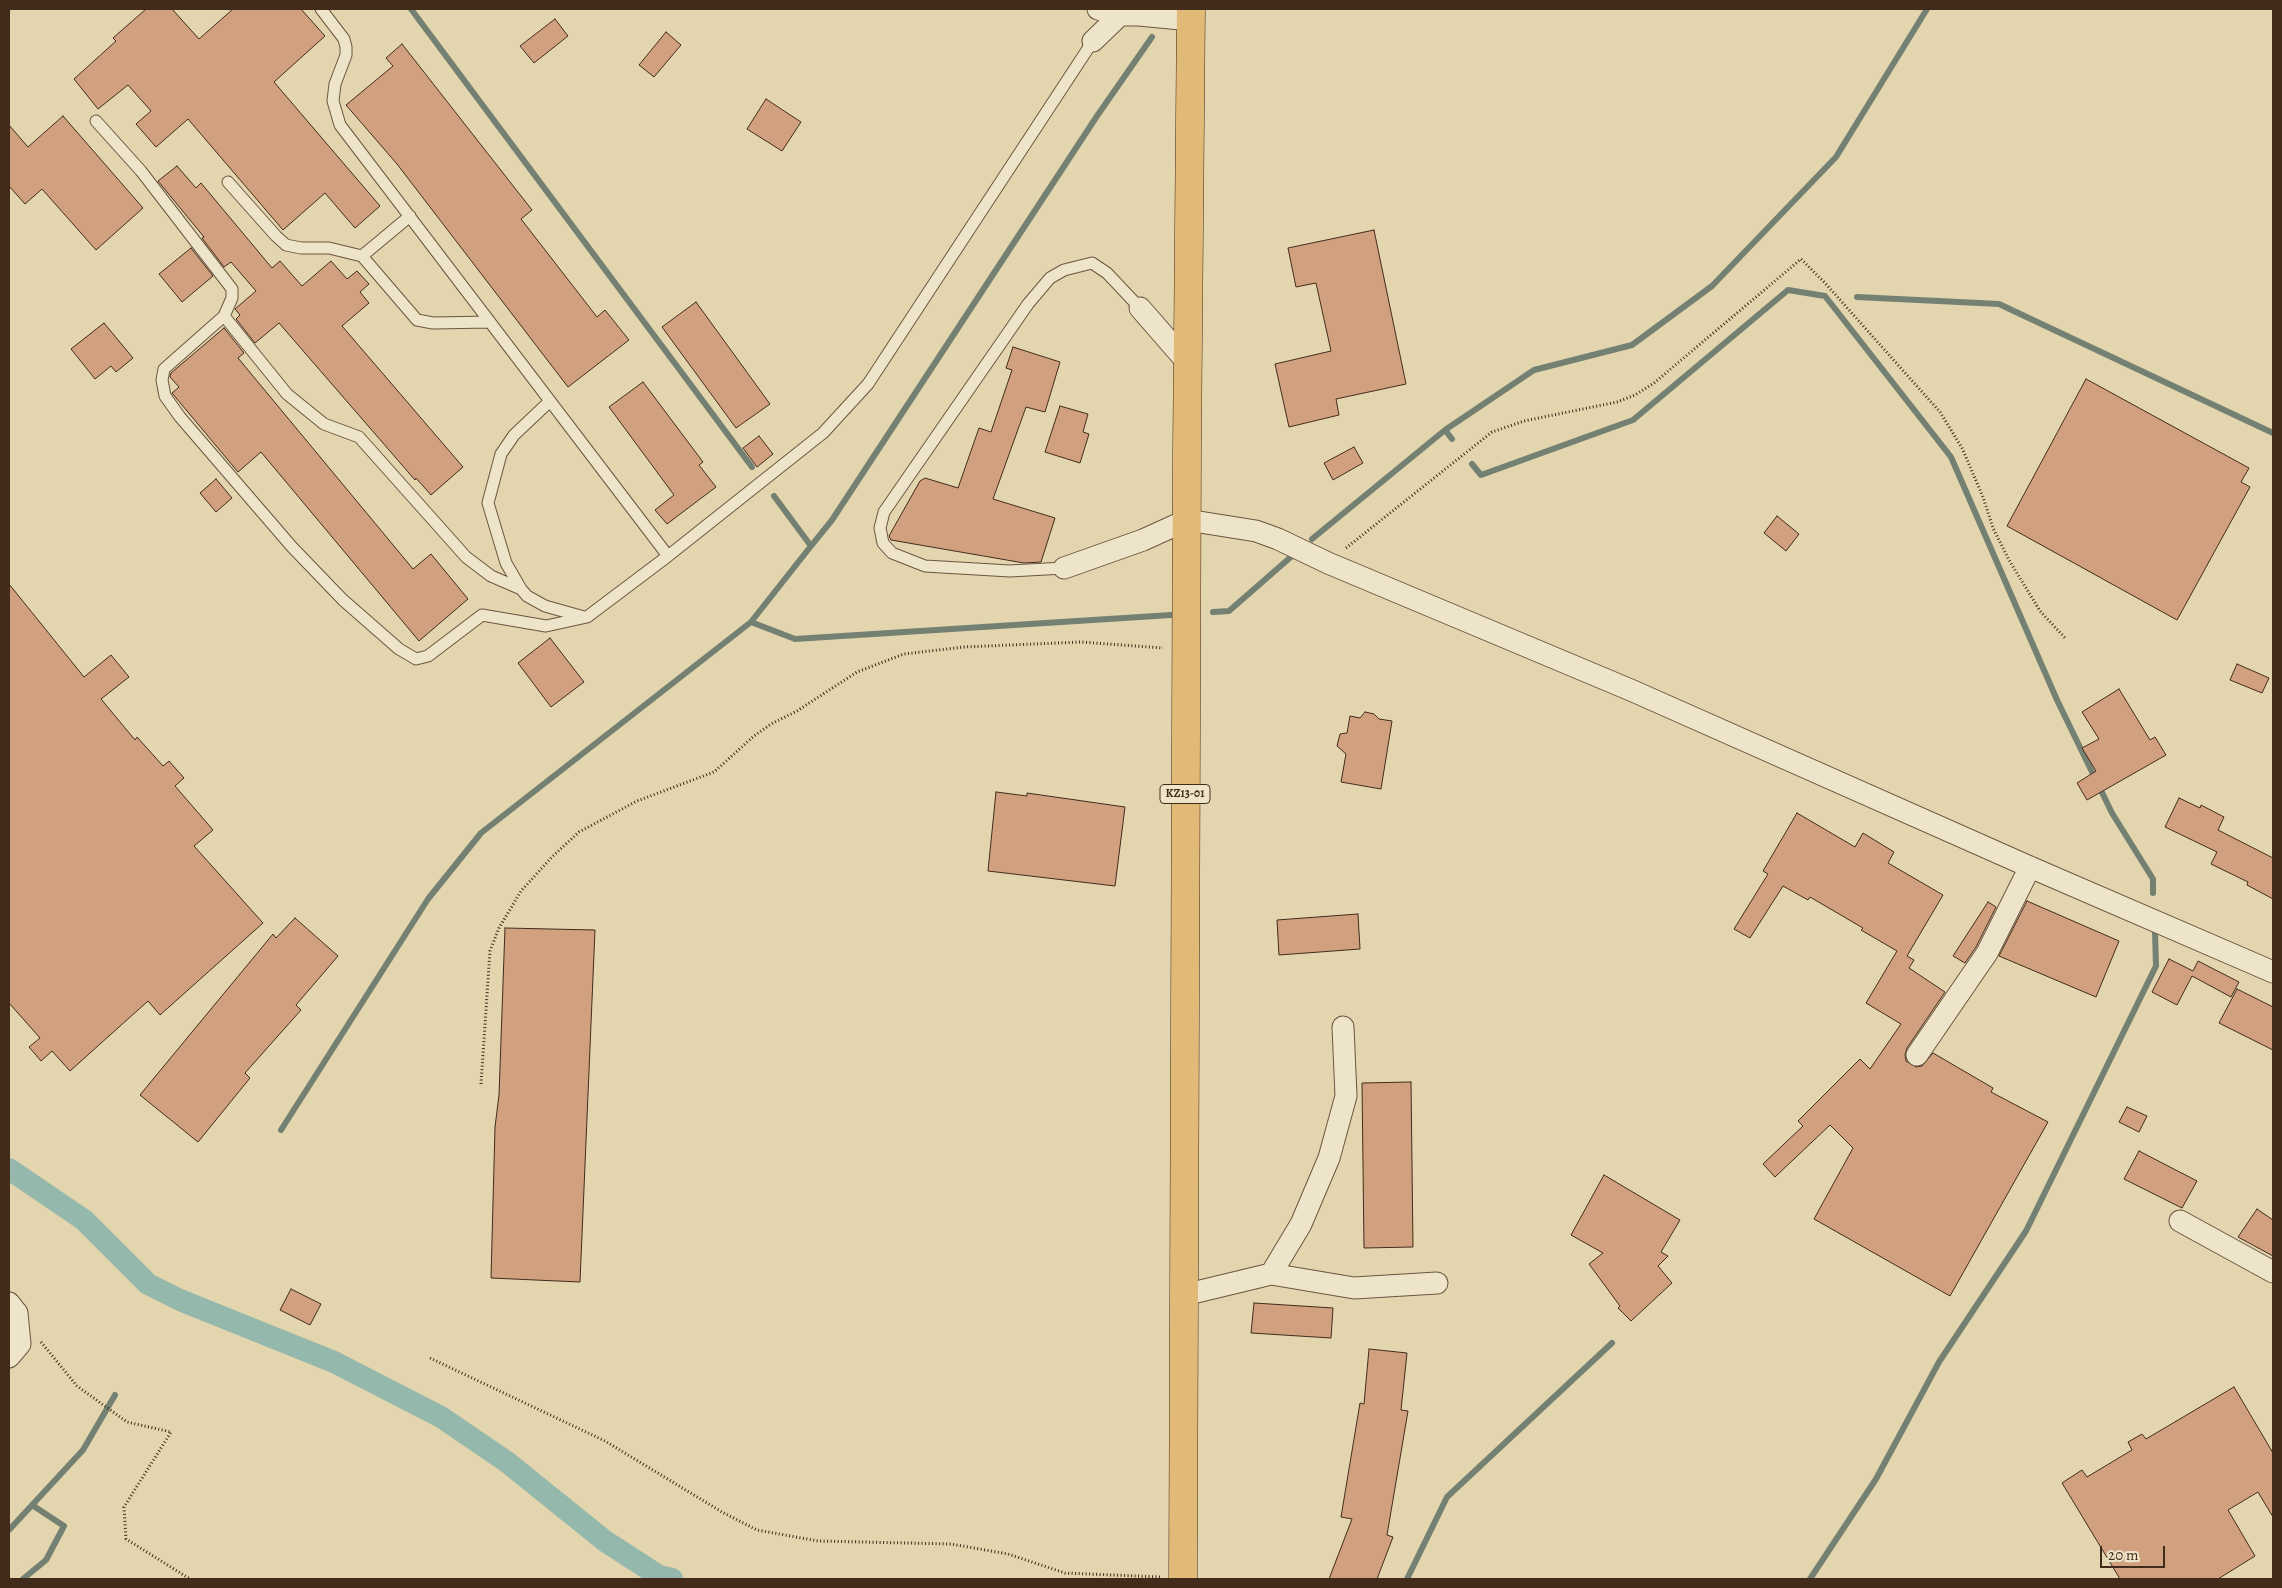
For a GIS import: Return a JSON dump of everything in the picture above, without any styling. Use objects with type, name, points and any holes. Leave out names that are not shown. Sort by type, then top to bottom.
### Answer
[{"type":"highway","name":"KZ13-01","points":[[1183,1578],[1186,651],[1191,14]]},
{"type":"street","points":[[1098,9],[1132,13],[1191,14]]},
{"type":"street","points":[[1094,41],[1132,13]]},
{"type":"street","points":[[1140,308],[1188,362]]},
{"type":"street","points":[[1064,568],[1144,540],[1187,520],[1256,531],[1687,714],[2030,867],[2273,972]]},
{"type":"street","points":[[1917,1055],[1987,953],[2030,867]]},
{"type":"street","points":[[1271,1274],[1301,1224],[1329,1158],[1346,1096],[1342,1027]]},
{"type":"street","points":[[2180,1221],[2273,1272]]},
{"type":"street","points":[[1184,1295],[1271,1274],[1354,1288],[1438,1283]]},
{"type":"street","points":[[9,1357],[20,1344],[13,1308]]},
{"type":"lane","points":[[321,9],[344,40],[346,47],[346,55],[336,84],[333,101],[340,125],[668,556]]},
{"type":"lane","points":[[96,121],[141,171],[230,283],[232,289],[232,298],[224,316],[168,364],[162,380],[165,396],[180,417],[292,548],[343,600],[399,649],[416,659],[428,656],[482,615],[546,626],[587,617],[668,556],[823,433],[868,384],[1094,41]]},
{"type":"lane","points":[[228,182],[286,245],[301,248],[329,248],[362,256],[417,320],[433,323],[490,322]]},
{"type":"lane","points":[[362,256],[410,216]]},
{"type":"lane","points":[[1064,568],[1010,571],[925,566],[892,553],[883,543],[880,528],[884,512],[1022,312],[1050,278],[1064,270],[1092,263],[1107,273],[1140,308]]},
{"type":"lane","points":[[224,316],[287,394],[324,424],[358,437],[466,557],[492,576],[520,590],[545,606],[587,617]]},
{"type":"lane","points":[[520,590],[497,540],[488,504],[501,454],[514,435],[550,401]]},
{"type":"path","points":[[1328,563],[1492,432],[1524,421],[1617,402],[1635,395],[1654,383],[1800,259],[1825,283],[1940,412],[1962,448],[1983,498],[1993,528],[2009,560],[2040,612],[2066,639]]},
{"type":"path","points":[[481,1084],[490,951],[499,928],[521,891],[552,857],[579,832],[637,801],[714,772],[754,736],[771,724],[797,711],[857,672],[904,654],[964,647],[1081,642],[1186,651]]},
{"type":"path","points":[[13,1308],[77,1386],[127,1422],[171,1432],[124,1507],[126,1539],[190,1579]]},
{"type":"path","points":[[430,1358],[605,1441],[722,1512],[757,1530],[818,1541],[951,1544],[1008,1554],[1065,1573],[1183,1578]]},
{"type":"building","points":[[146,9],[172,9],[199,39],[233,9],[301,9],[325,36],[274,82],[380,206],[355,228],[325,193],[283,230],[188,119],[156,147],[136,124],[151,111],[128,85],[98,109],[74,79],[116,41],[113,38]]},
{"type":"building","points":[[555,19],[568,36],[534,63],[520,46]]},
{"type":"building","points":[[666,32],[681,45],[654,77],[639,65]]},
{"type":"building","points":[[402,44],[532,210],[521,219],[597,317],[605,310],[629,340],[568,387],[397,164],[346,105],[393,66],[386,58]]},
{"type":"building","points":[[766,99],[801,122],[782,151],[747,129]]},
{"type":"building","points":[[63,116],[143,208],[96,250],[42,189],[25,204],[9,186],[9,125],[28,147]]},
{"type":"building","points":[[177,166],[196,188],[201,183],[272,268],[280,261],[302,286],[331,261],[347,279],[357,271],[369,284],[360,292],[369,303],[342,326],[463,467],[431,495],[416,478],[415,480],[279,323],[255,343],[236,319],[240,315],[235,309],[256,291],[231,262],[224,267],[202,238],[204,237],[158,181]]},
{"type":"building","points":[[1374,230],[1406,384],[1336,399],[1339,415],[1289,427],[1275,364],[1331,351],[1316,283],[1296,287],[1288,248]]},
{"type":"building","points":[[191,248],[213,276],[182,302],[159,274]]},
{"type":"building","points":[[696,302],[770,404],[736,428],[662,327]]},
{"type":"building","points":[[104,323],[133,358],[116,372],[111,366],[95,379],[71,349]]},
{"type":"building","points":[[224,328],[244,353],[238,358],[413,569],[431,554],[468,599],[419,641],[261,452],[238,472],[172,393],[179,387],[170,377],[171,373]]},
{"type":"building","points":[[1013,347],[1060,362],[1045,412],[1026,407],[993,499],[1055,518],[1041,562],[1024,563],[891,540],[889,536],[920,481],[925,478],[958,488],[979,428],[991,432],[1012,370],[1006,368]]},
{"type":"building","points":[[2086,379],[2249,468],[2241,482],[2250,487],[2177,620],[2007,526]]},
{"type":"building","points":[[643,382],[703,462],[699,465],[716,487],[667,524],[655,510],[674,495],[609,407]]},
{"type":"building","points":[[1060,406],[1088,414],[1083,432],[1089,434],[1080,463],[1045,452]]},
{"type":"building","points":[[759,436],[773,454],[757,467],[743,448]]},
{"type":"building","points":[[1354,447],[1363,463],[1333,480],[1324,463]]},
{"type":"building","points":[[216,479],[232,498],[216,512],[200,493]]},
{"type":"building","points":[[1777,516],[1799,534],[1786,551],[1764,533]]},
{"type":"building","points":[[9,584],[84,677],[111,655],[129,677],[101,699],[135,740],[137,737],[163,766],[169,761],[184,778],[175,786],[213,830],[194,846],[263,923],[160,1015],[148,1001],[70,1071],[52,1051],[41,1061],[29,1047],[40,1038],[9,1003]]},
{"type":"building","points":[[550,638],[584,682],[551,707],[518,663]]},
{"type":"building","points":[[2237,664],[2269,678],[2262,693],[2230,680]]},
{"type":"building","points":[[2119,689],[2150,740],[2155,737],[2166,755],[2087,800],[2077,783],[2096,771],[2082,748],[2099,739],[2082,712]]},
{"type":"building","points":[[1365,712],[1374,714],[1379,719],[1392,721],[1381,789],[1341,782],[1346,754],[1337,746],[1340,734],[1347,733],[1350,716],[1360,718]]},
{"type":"building","points":[[996,792],[1027,796],[1027,793],[1125,807],[1115,886],[988,871]]},
{"type":"building","points":[[2179,798],[2200,808],[2201,805],[2224,817],[2218,830],[2273,858],[2273,899],[2247,885],[2248,882],[2211,864],[2217,852],[2165,827]]},
{"type":"building","points":[[1797,813],[1855,847],[1863,833],[1894,852],[1888,863],[1943,895],[1907,956],[1914,960],[1909,968],[1945,992],[1907,1048],[1906,1061],[1916,1067],[1922,1066],[1933,1053],[1993,1088],[1991,1092],[2048,1122],[1950,1296],[1814,1219],[1853,1148],[1830,1125],[1775,1177],[1763,1164],[1803,1126],[1798,1121],[1860,1059],[1870,1069],[1901,1024],[1866,1003],[1897,951],[1861,930],[1863,928],[1810,897],[1808,900],[1783,886],[1750,938],[1734,929],[1768,874],[1763,871]]},
{"type":"building","points":[[2027,901],[2119,941],[2096,997],[1999,956]]},
{"type":"building","points":[[1988,902],[1996,907],[1976,947],[1965,963],[1953,956]]},
{"type":"building","points":[[1358,914],[1360,949],[1279,955],[1277,920]]},
{"type":"building","points":[[295,918],[338,956],[296,1005],[301,1010],[245,1073],[250,1078],[198,1142],[140,1095],[273,934],[276,938]]},
{"type":"building","points":[[505,928],[595,930],[580,1282],[491,1278],[495,1127],[499,1095]]},
{"type":"building","points":[[2169,959],[2193,971],[2198,961],[2239,982],[2231,997],[2192,976],[2177,1005],[2152,992]]},
{"type":"building","points":[[2237,989],[2273,1007],[2273,1050],[2219,1023]]},
{"type":"building","points":[[1411,1082],[1413,1247],[1364,1248],[1362,1083]]},
{"type":"building","points":[[2127,1107],[2147,1116],[2139,1132],[2119,1122]]},
{"type":"building","points":[[2139,1151],[2197,1181],[2182,1208],[2124,1179]]},
{"type":"building","points":[[1604,1175],[1680,1220],[1661,1252],[1668,1256],[1658,1266],[1672,1283],[1631,1321],[1618,1308],[1620,1306],[1589,1264],[1603,1253],[1571,1235]]},
{"type":"building","points":[[2257,1209],[2273,1220],[2273,1256],[2238,1237]]},
{"type":"building","points":[[291,1289],[321,1304],[310,1325],[280,1310]]},
{"type":"building","points":[[1254,1303],[1333,1308],[1331,1338],[1251,1333]]},
{"type":"building","points":[[1369,1349],[1407,1353],[1401,1410],[1408,1411],[1387,1535],[1393,1537],[1377,1579],[1329,1579],[1352,1519],[1341,1517],[1360,1403],[1364,1404]]},
{"type":"building","points":[[2234,1387],[2273,1453],[2273,1517],[2258,1492],[2228,1510],[2255,1556],[2218,1579],[2120,1579],[2062,1483],[2082,1470],[2087,1477],[2132,1450],[2128,1442],[2142,1434],[2146,1439]]},
{"type":"waterway","points":[[411,9],[752,467]]},
{"type":"waterway","points":[[1312,539],[1445,430],[1534,370],[1632,345],[1712,286],[1836,157],[1927,9]]},
{"type":"waterway","points":[[281,1130],[428,899],[481,833],[751,622],[832,520],[1097,116],[1152,37]]},
{"type":"waterway","points":[[1472,464],[1481,475],[1633,420],[1788,290],[1825,296],[1951,457],[2057,700],[2112,813],[2153,879],[2153,893]]},
{"type":"waterway","points":[[1857,297],[1999,304],[2273,433]]},
{"type":"waterway","points":[[1445,430],[1452,439]]},
{"type":"waterway","points":[[774,496],[811,546]]},
{"type":"waterway","points":[[1213,612],[1229,611],[1292,556]]},
{"type":"waterway","points":[[751,622],[795,639],[1171,615]]},
{"type":"waterway","points":[[1810,1579],[1876,1479],[1939,1362],[2026,1231],[2156,966],[2155,932]]},
{"type":"waterway","points":[[9,1169],[84,1220],[148,1284],[180,1300],[334,1362],[441,1417],[507,1462],[605,1541],[659,1576],[672,1579]]},
{"type":"waterway","points":[[1407,1579],[1447,1497],[1612,1343]]},
{"type":"waterway","points":[[9,1530],[83,1450],[115,1395]]},
{"type":"waterway","points":[[23,1579],[46,1560],[64,1526],[32,1505]]}]
